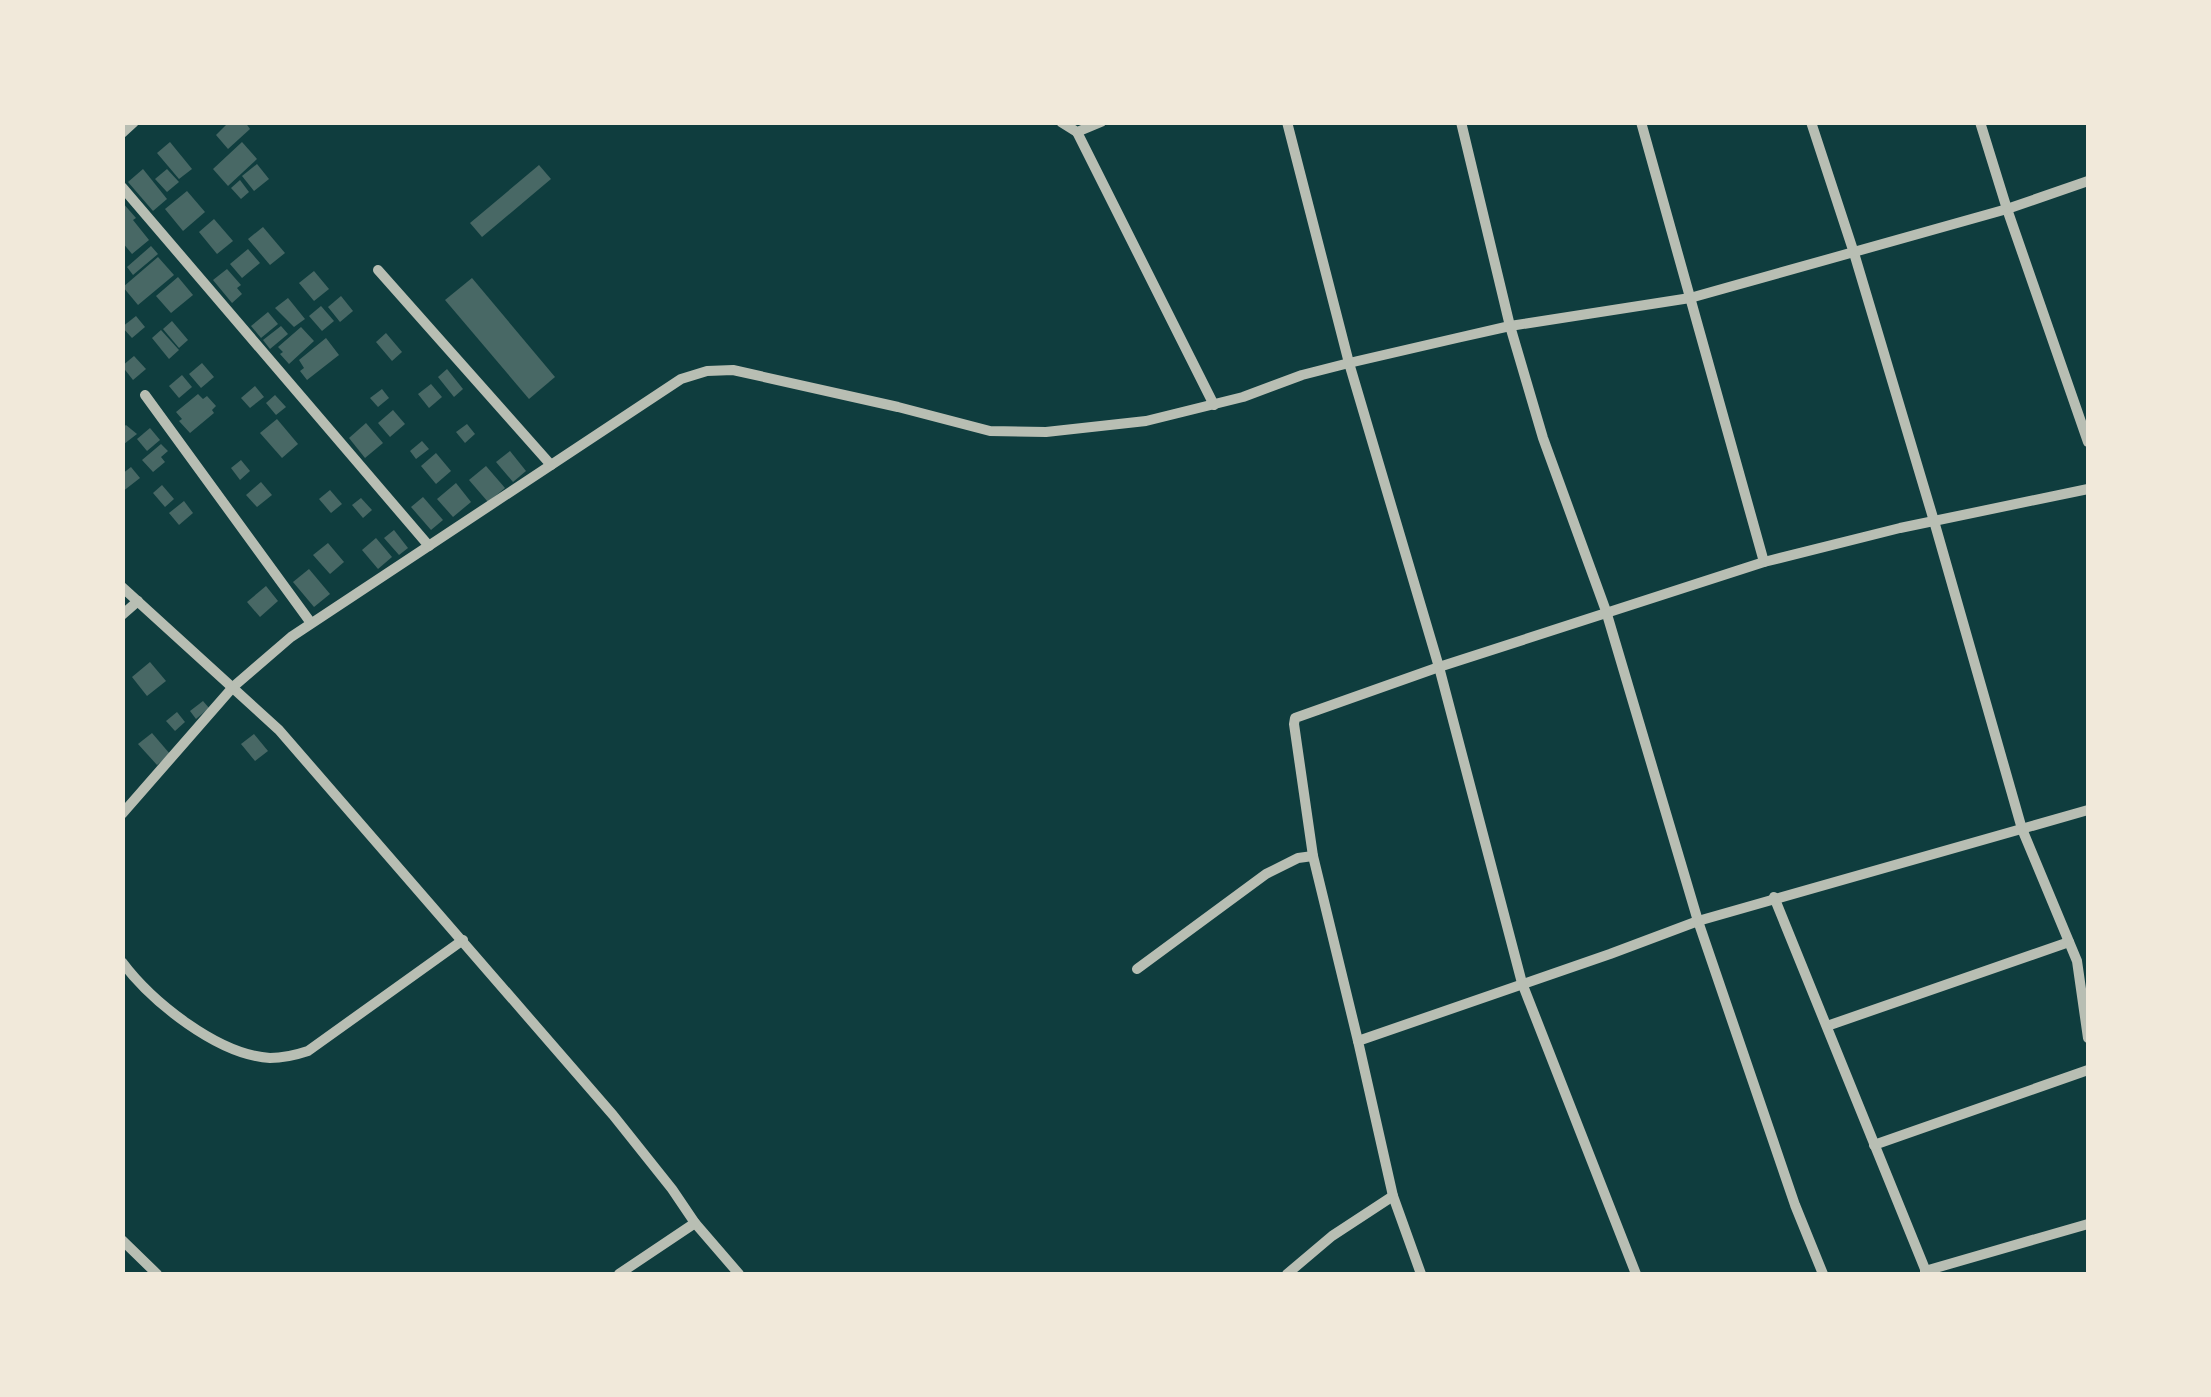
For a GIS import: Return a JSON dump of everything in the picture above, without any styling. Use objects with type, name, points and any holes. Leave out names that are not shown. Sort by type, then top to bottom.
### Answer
[{"type":"street","points":[[122,133],[134,122]]},
{"type":"street","points":[[1062,122],[1077,132],[1214,404]]},
{"type":"street","points":[[1077,132],[1101,122]]},
{"type":"street","points":[[1287,122],[1349,362],[1439,667],[1522,983],[1636,1274]]},
{"type":"street","points":[[1461,122],[1510,326],[1543,438],[1606,612],[1698,920],[1822,1274]]},
{"type":"street","points":[[1641,122],[1764,562]]},
{"type":"street","points":[[1811,122],[1934,521],[2022,830],[2069,942],[2083,959],[2088,1038]]},
{"type":"street","points":[[1980,122],[2088,442]]},
{"type":"street","points":[[122,814],[234,687],[290,638],[681,380],[707,371],[733,370],[990,431],[1046,432],[1130,423],[1214,404],[1349,362],[1510,326],[1690,298],[2007,209],[2088,180]]},
{"type":"street","points":[[122,187],[429,546]]},
{"type":"street","points":[[378,270],[551,465]]},
{"type":"street","points":[[146,395],[311,624]]},
{"type":"street","points":[[1421,1274],[1393,1196],[1314,856],[1295,718],[1764,562],[2088,489]]},
{"type":"street","points":[[122,587],[279,730],[613,1115],[739,1274]]},
{"type":"street","points":[[122,615],[138,601]]},
{"type":"street","points":[[1358,1041],[1698,920],[2088,810]]},
{"type":"street","points":[[1137,969],[1266,874],[1298,858],[1314,856]]},
{"type":"street","points":[[1774,897],[1926,1273],[2088,1224]]},
{"type":"street","points":[[122,962],[140,985],[183,1021],[235,1049],[268,1058],[308,1051],[463,940]]},
{"type":"street","points":[[1826,1026],[2069,942]]},
{"type":"street","points":[[1874,1145],[2088,1070]]},
{"type":"street","points":[[1287,1274],[1332,1236],[1393,1196]]},
{"type":"street","points":[[618,1274],[695,1223]]},
{"type":"street","points":[[122,1240],[157,1274]]},
{"type":"building","points":[[229,122],[245,122],[250,129],[228,149],[216,135]]},
{"type":"building","points":[[170,142],[192,169],[179,179],[157,153]]},
{"type":"building","points":[[242,142],[257,159],[228,186],[213,169]]},
{"type":"building","points":[[257,164],[269,179],[254,191],[242,176]]},
{"type":"building","points":[[539,165],[551,179],[482,237],[470,223]]},
{"type":"building","points":[[143,169],[167,199],[153,211],[128,182]]},
{"type":"building","points":[[167,169],[179,182],[167,192],[155,179]]},
{"type":"building","points":[[240,180],[249,192],[241,199],[231,188]]},
{"type":"building","points":[[187,191],[205,212],[183,231],[165,209]]},
{"type":"building","points":[[122,202],[149,240],[132,254],[122,242]]},
{"type":"building","points":[[214,219],[233,241],[217,254],[199,232]]},
{"type":"building","points":[[263,227],[285,253],[270,265],[248,239]]},
{"type":"building","points":[[151,246],[158,254],[133,275],[127,267]]},
{"type":"building","points":[[248,249],[260,263],[242,278],[230,264]]},
{"type":"building","points":[[158,257],[174,275],[138,305],[123,287]]},
{"type":"building","points":[[227,269],[241,285],[237,288],[242,294],[232,303],[213,280]]},
{"type":"building","points":[[314,271],[329,289],[314,301],[299,283]]},
{"type":"building","points":[[178,277],[193,295],[171,313],[156,296]]},
{"type":"building","points":[[472,278],[555,377],[529,399],[445,300]]},
{"type":"building","points":[[341,296],[353,311],[340,322],[328,307]]},
{"type":"building","points":[[288,298],[305,319],[294,327],[275,308]]},
{"type":"building","points":[[321,306],[334,321],[322,331],[309,316]]},
{"type":"building","points":[[268,312],[278,324],[261,338],[251,326]]},
{"type":"building","points":[[136,316],[145,327],[132,338],[122,327]]},
{"type":"building","points":[[172,321],[188,340],[179,348],[163,329]]},
{"type":"building","points":[[281,326],[288,334],[270,349],[263,340]]},
{"type":"building","points":[[301,327],[314,341],[289,364],[278,347]]},
{"type":"building","points":[[161,330],[179,350],[169,359],[152,338]]},
{"type":"building","points":[[386,333],[402,352],[392,361],[376,342]]},
{"type":"building","points":[[326,338],[339,355],[307,380],[300,371],[304,368],[299,360]]},
{"type":"building","points":[[134,356],[146,369],[133,380],[122,366]]},
{"type":"building","points":[[202,363],[214,377],[201,388],[189,374]]},
{"type":"building","points":[[447,369],[463,389],[454,397],[438,377]]},
{"type":"building","points":[[182,375],[192,387],[179,398],[169,386]]},
{"type":"building","points":[[431,384],[442,397],[429,408],[418,394]]},
{"type":"building","points":[[255,386],[264,397],[250,408],[241,398]]},
{"type":"building","points":[[382,389],[389,398],[378,407],[370,398]]},
{"type":"building","points":[[198,394],[203,399],[207,396],[216,406],[214,413],[190,433],[176,412]]},
{"type":"building","points":[[275,395],[286,407],[276,415],[266,403]]},
{"type":"building","points":[[393,410],[405,424],[390,437],[378,423]]},
{"type":"building","points":[[277,419],[298,444],[282,458],[260,433]]},
{"type":"building","points":[[366,423],[383,443],[365,458],[349,438]]},
{"type":"building","points":[[467,424],[475,434],[465,443],[456,432]]},
{"type":"building","points":[[126,425],[137,434],[124,444],[122,428]]},
{"type":"building","points":[[150,428],[160,440],[147,451],[137,439]]},
{"type":"building","points":[[422,441],[429,449],[416,459],[410,451]]},
{"type":"building","points":[[161,444],[168,451],[161,457],[165,462],[153,472],[142,460]]},
{"type":"building","points":[[510,451],[526,471],[513,482],[496,462]]},
{"type":"building","points":[[436,453],[451,471],[436,484],[421,466]]},
{"type":"building","points":[[241,460],[250,471],[240,480],[231,468]]},
{"type":"building","points":[[486,466],[505,488],[488,502],[469,480]]},
{"type":"building","points":[[131,467],[140,478],[122,492],[122,474]]},
{"type":"building","points":[[261,482],[272,495],[257,507],[246,495]]},
{"type":"building","points":[[456,483],[471,502],[453,517],[437,499]]},
{"type":"building","points":[[162,485],[174,499],[165,507],[153,493]]},
{"type":"building","points":[[330,490],[342,504],[331,513],[319,499]]},
{"type":"building","points":[[423,497],[443,520],[431,530],[411,507]]},
{"type":"building","points":[[361,498],[372,510],[363,518],[352,505]]},
{"type":"building","points":[[184,501],[193,513],[179,525],[169,513]]},
{"type":"building","points":[[394,530],[408,548],[399,555],[384,538]]},
{"type":"building","points":[[376,538],[392,557],[378,569],[362,550]]},
{"type":"building","points":[[328,543],[344,562],[330,574],[313,555]]},
{"type":"building","points":[[309,569],[330,594],[314,607],[293,582]]},
{"type":"building","points":[[266,586],[278,601],[260,617],[247,602]]},
{"type":"building","points":[[150,662],[166,681],[147,696],[132,677]]},
{"type":"building","points":[[203,701],[209,708],[196,719],[190,711]]},
{"type":"building","points":[[177,712],[185,722],[175,731],[166,721]]},
{"type":"building","points":[[152,733],[170,754],[157,765],[138,744]]},
{"type":"building","points":[[254,734],[268,751],[255,761],[241,744]]}]
